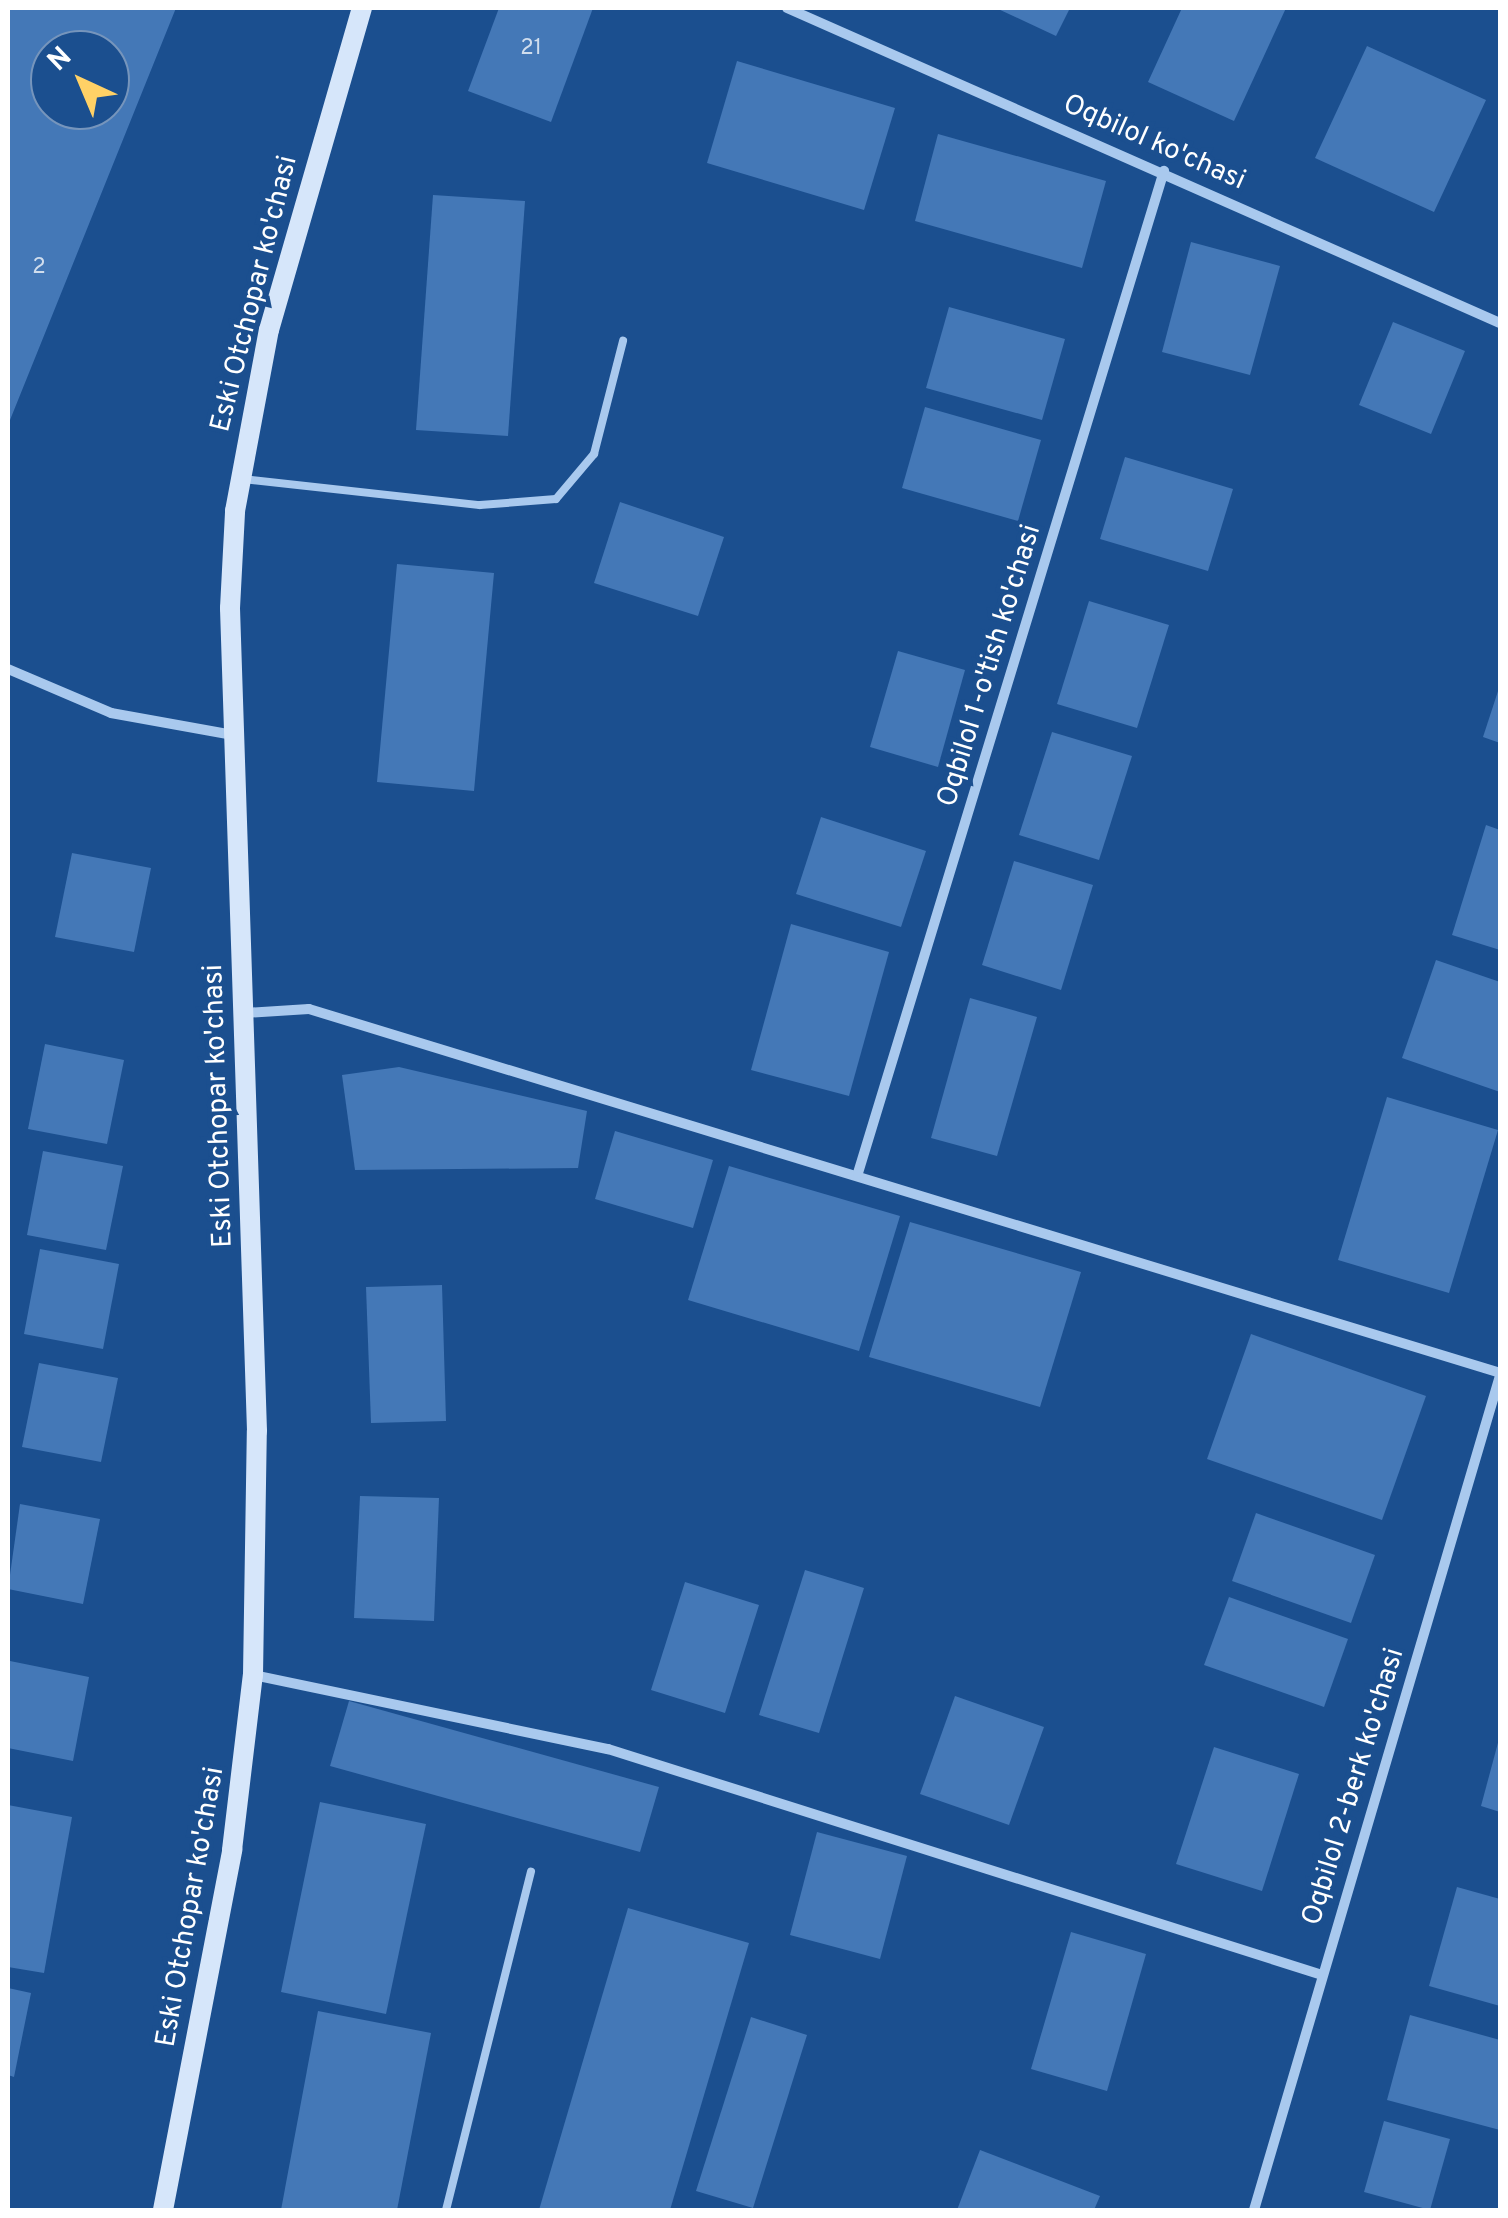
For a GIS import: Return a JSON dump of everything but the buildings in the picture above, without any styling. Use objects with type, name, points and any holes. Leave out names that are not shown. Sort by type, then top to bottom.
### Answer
[{"type":"street","name":"Eski Otchopar ko'chasi","points":[[163,2210],[232,1850],[254,1675],[257,1431],[231,592],[239,479],[269,330],[362,8]]},
{"type":"street","name":"Oqbilol ko'chasi","points":[[787,8],[1500,323]]},
{"type":"street","name":"Oqbilol 1-o'tish ko'chasi","points":[[858,1173],[1164,172]]},
{"type":"street","points":[[8,669],[111,714],[234,735]]},
{"type":"street","points":[[244,1014],[309,1008],[858,1173],[1500,1374]]},
{"type":"street","name":"Oqbilol 2-berk ko'chasi","points":[[1254,2210],[1500,1374]]},
{"type":"street","points":[[254,1675],[608,1749],[1322,1974]]},
{"type":"lane","points":[[239,479],[480,506],[556,499],[594,454],[623,342]]},
{"type":"lane","points":[[446,2210],[532,1871]]}]
